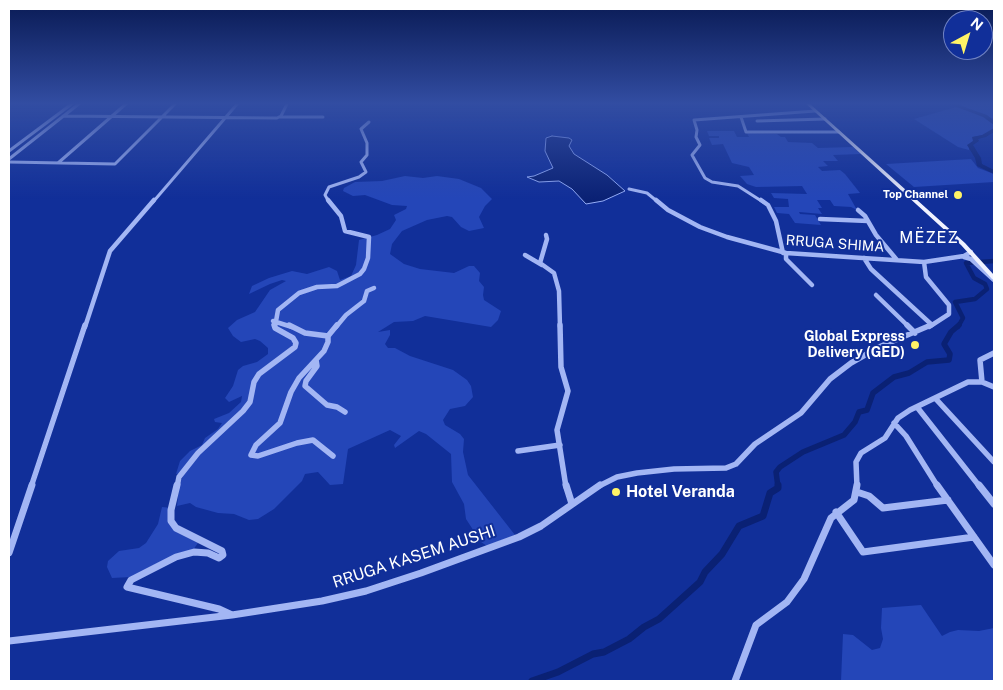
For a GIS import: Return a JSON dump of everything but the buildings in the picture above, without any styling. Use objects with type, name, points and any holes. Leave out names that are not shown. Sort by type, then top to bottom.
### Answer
[{"type":"main road","points":[[842,135],[970,252],[975,261],[982,265],[994,279]]},
{"type":"street","points":[[9,151],[30,135]]},
{"type":"street","points":[[9,161],[40,135]]},
{"type":"street","points":[[58,163],[90,135]]},
{"type":"street","points":[[9,161],[115,164],[144,135]]},
{"type":"street","points":[[9,553],[110,251],[209,135]]},
{"type":"street","points":[[328,336],[305,333],[284,323],[273,321],[282,306],[299,293],[317,287],[337,286],[360,274],[364,269],[368,258],[369,238],[345,231],[341,216],[331,206],[325,195],[329,187],[359,177],[366,172],[361,162],[367,156],[367,143],[364,135]]},
{"type":"street","points":[[696,135],[700,145],[695,149],[692,156],[705,178],[712,182],[738,186],[768,205],[775,215],[786,259],[812,285]]},
{"type":"street","name":"RRUGA SHIMA","points":[[628,189],[647,192],[668,210],[700,227],[727,237],[785,253],[924,262],[964,256],[970,252]]},
{"type":"street","points":[[858,210],[897,260]]},
{"type":"street","points":[[820,219],[868,221]]},
{"type":"street","points":[[542,265],[541,260],[546,235]]},
{"type":"street","points":[[525,256],[554,274],[559,291],[561,367],[568,391],[557,430],[567,491],[572,504]]},
{"type":"street","points":[[964,256],[975,261],[994,279]]},
{"type":"street","points":[[864,258],[871,268],[932,325]]},
{"type":"street","name":"RRUGA KASEM AUSHI","points":[[273,321],[275,328],[292,338],[296,343],[295,347],[259,374],[254,382],[250,402],[243,411],[187,465],[179,477],[171,510],[171,521],[176,528],[192,538],[222,551],[223,555],[219,558],[208,553],[194,552],[176,557],[131,580],[127,586],[134,591],[176,598],[219,609],[232,615],[331,599],[366,591],[421,573],[519,537],[542,526],[592,489],[622,476],[674,469],[726,468],[736,464],[755,444],[801,413],[830,379],[850,363],[876,349],[932,325],[950,314],[949,305],[926,277],[924,262]]},
{"type":"street","points":[[333,456],[313,440],[297,443],[258,456],[251,455],[256,445],[280,423],[291,392],[302,373],[324,352],[328,336],[344,317],[364,302],[367,291],[374,288]]},
{"type":"street","points":[[876,295],[915,333]]},
{"type":"street","points":[[982,382],[980,360],[994,353]]},
{"type":"street","points":[[316,360],[317,366],[306,380],[305,386],[327,405],[337,407],[345,412]]},
{"type":"street","points":[[735,681],[756,625],[787,602],[804,579],[826,528],[836,512],[851,503],[857,492],[856,462],[858,457],[888,435],[894,423],[904,414],[917,407],[968,382],[982,382],[994,387]]},
{"type":"street","points":[[935,398],[994,462]]},
{"type":"street","points":[[917,407],[994,504]]},
{"type":"street","points":[[894,423],[906,436],[994,565]]},
{"type":"street","points":[[518,451],[560,445]]},
{"type":"street","points":[[857,492],[869,496],[883,508],[948,500]]},
{"type":"street","points":[[836,512],[863,552],[974,537]]},
{"type":"street","points":[[9,641],[232,615]]},
{"type":"shaded area","points":[[779,135],[785,137],[788,142],[812,143],[818,148],[853,147],[861,154],[833,155],[838,161],[823,161],[828,166],[818,167],[822,171],[840,170],[845,174],[860,193],[848,194],[857,210],[851,207],[834,206],[830,200],[817,200],[822,208],[818,208],[822,214],[799,212],[800,214],[815,215],[821,225],[795,223],[789,214],[777,213],[774,207],[789,207],[788,199],[774,198],[771,193],[807,194],[802,186],[756,187],[747,184],[740,176],[754,175],[749,167],[732,163],[723,144],[712,145],[709,138],[719,138],[719,136],[709,136]]},
{"type":"shaded area","points":[[939,135],[982,135],[973,137],[974,140],[969,145],[969,150],[958,147]]},
{"type":"shaded area","points":[[552,136],[572,140],[569,146],[574,154],[607,175],[625,191],[603,201],[586,204],[572,189],[559,181],[539,182],[527,177],[553,168],[545,151],[546,138]]},
{"type":"shaded area","points":[[971,159],[978,168],[994,174],[994,182],[914,187],[886,164]]},
{"type":"shaded area","points":[[405,176],[423,178],[437,176],[459,179],[481,188],[492,199],[485,206],[479,217],[484,228],[469,231],[461,227],[452,217],[447,216],[427,220],[402,231],[392,244],[390,254],[404,264],[420,269],[454,273],[469,266],[474,266],[480,273],[479,281],[484,287],[484,300],[501,311],[498,320],[491,327],[425,316],[413,321],[394,322],[378,332],[390,330],[390,335],[385,344],[388,348],[395,348],[410,356],[453,370],[467,380],[471,386],[473,397],[465,406],[450,409],[443,420],[445,425],[460,434],[464,439],[463,452],[468,475],[515,535],[487,546],[481,542],[466,519],[464,504],[452,482],[451,454],[426,434],[419,431],[395,448],[394,445],[401,436],[390,430],[348,449],[343,484],[330,485],[318,472],[305,474],[302,481],[274,509],[258,519],[249,520],[234,514],[218,513],[196,507],[190,503],[177,506],[179,487],[184,473],[176,474],[180,461],[190,451],[202,445],[205,438],[218,429],[222,423],[215,422],[214,419],[229,413],[241,402],[242,396],[229,402],[225,398],[233,386],[238,370],[243,366],[257,362],[268,354],[268,348],[260,341],[255,339],[241,342],[233,336],[228,328],[237,320],[255,312],[270,290],[286,281],[282,280],[270,284],[249,294],[252,286],[269,278],[292,271],[307,274],[329,267],[337,271],[340,280],[351,276],[356,265],[359,240],[390,229],[396,220],[394,215],[406,209],[407,206],[392,205],[365,195],[353,196],[343,191],[344,188],[355,182],[382,181]]},
{"type":"shaded area","points":[[162,507],[172,508],[170,517],[178,533],[198,543],[193,550],[176,554],[131,577],[112,578],[107,567],[108,561],[119,551],[139,548],[146,543],[158,524]]},
{"type":"shaded area","points":[[921,605],[942,636],[958,630],[979,631],[994,628],[994,681],[841,681],[843,634],[853,635],[872,650],[880,648],[883,639],[881,628],[882,608]]},
{"type":"waterway","points":[[985,135],[974,138],[976,141],[970,145],[978,158],[979,165],[994,172]]},
{"type":"waterway","points":[[958,327],[963,318],[955,302],[975,299],[987,289],[985,284],[974,278],[966,263],[994,261]]},
{"type":"waterway","points":[[778,487],[776,472],[780,467],[803,452],[844,435],[855,422],[859,412],[867,410],[873,393],[894,377],[909,373],[927,362],[949,360],[950,354],[944,344],[951,332],[959,325]]},
{"type":"waterway","points":[[532,681],[558,672],[593,654],[604,652],[629,639],[644,627],[659,619],[700,582],[705,572],[722,554],[739,526],[763,516],[770,493],[778,487]]},
{"type":"place","name":"Top Channel","points":[[958,195]]},
{"type":"place","name":"Global Express Delivery (GED)","points":[[915,345]]},
{"type":"place","name":"Hotel Veranda","points":[[616,492]]},
{"type":"district","name":"MËZEZ","points":[[929,238]]}]
